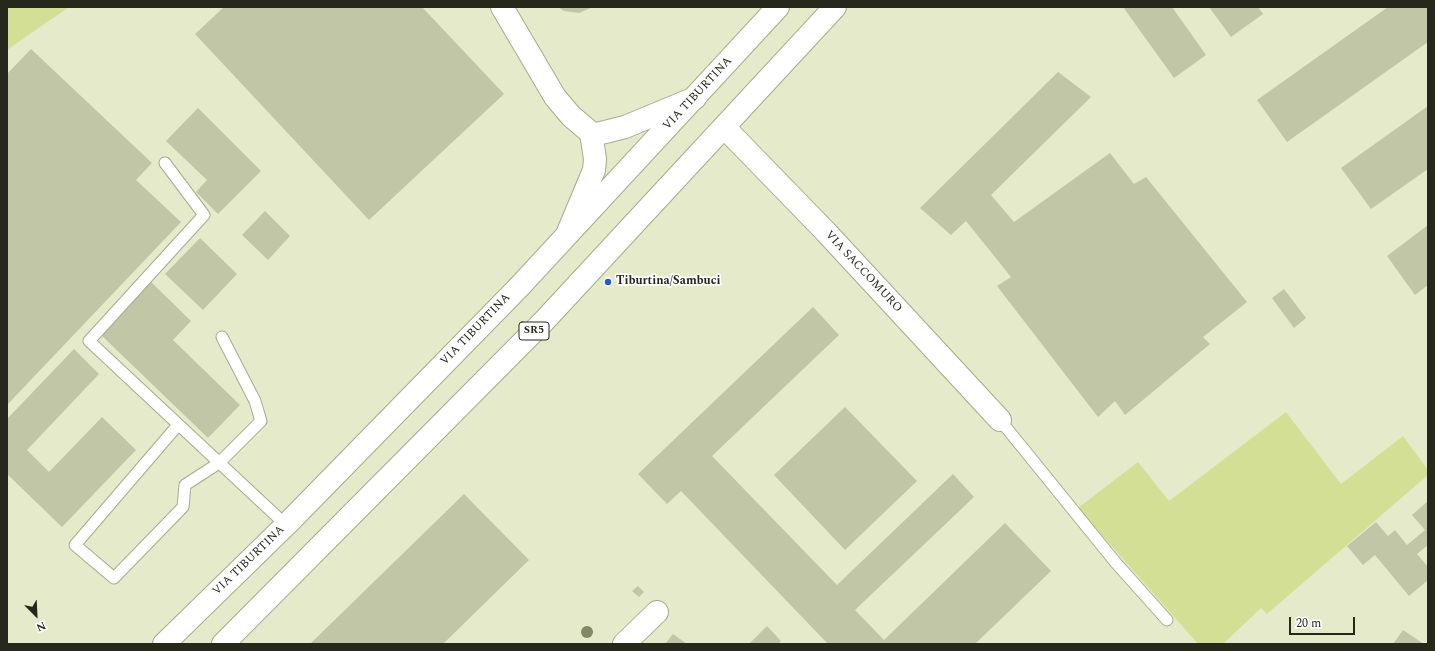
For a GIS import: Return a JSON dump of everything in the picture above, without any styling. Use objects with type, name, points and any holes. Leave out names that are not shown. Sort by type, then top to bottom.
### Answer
[{"type":"main road","points":[[502,7],[555,97],[571,116],[591,133],[597,134],[625,127],[695,98]]},
{"type":"main road","name":"VIA TIBURTINA","points":[[164,644],[286,525],[565,238],[778,7]]},
{"type":"main road","name":"SR5","points":[[223,644],[544,321],[835,7]]},
{"type":"main road","name":"VIA SACCOMURO","points":[[724,127],[826,232],[1000,420]]},
{"type":"main road","points":[[565,238],[594,170],[595,159],[591,133]]},
{"type":"main road","points":[[624,644],[657,612]]},
{"type":"lane","points":[[165,163],[204,215],[89,341],[286,525]]},
{"type":"lane","points":[[178,425],[75,545],[114,578],[183,507],[185,486],[219,463],[261,421],[255,401],[222,337]]},
{"type":"lane","points":[[1000,420],[1116,563],[1167,620]]},
{"type":"green space","points":[[7,7],[69,7],[7,50]]},
{"type":"green space","points":[[1286,412],[1341,484],[1403,436],[1428,470],[1428,475],[1267,614],[1261,608],[1223,644],[1198,644],[1078,508],[1138,462],[1169,501]]},
{"type":"building","points":[[224,7],[422,7],[504,94],[369,220],[195,34]]},
{"type":"building","points":[[558,7],[593,7],[579,13],[564,11]]},
{"type":"building","points":[[1123,7],[1172,7],[1206,55],[1174,78]]},
{"type":"building","points":[[1209,7],[1258,7],[1263,14],[1231,37]]},
{"type":"building","points":[[1388,7],[1428,7],[1428,42],[1287,142],[1257,100]]},
{"type":"building","points":[[31,49],[152,163],[136,180],[181,222],[7,405],[7,74]]},
{"type":"building","points":[[1058,72],[1091,97],[991,195],[1014,222],[1110,153],[1134,184],[1146,177],[1247,302],[1203,337],[1210,344],[1125,415],[1115,401],[1098,417],[997,286],[1011,277],[966,221],[951,235],[920,208]]},
{"type":"building","points":[[1428,106],[1428,169],[1371,209],[1341,168]]},
{"type":"building","points":[[198,108],[261,171],[218,214],[196,192],[207,180],[166,141]]},
{"type":"building","points":[[265,211],[290,236],[268,260],[242,235]]},
{"type":"building","points":[[1428,225],[1428,285],[1415,295],[1387,256]]},
{"type":"building","points":[[200,238],[237,274],[203,310],[165,274]]},
{"type":"building","points":[[150,281],[191,321],[173,340],[240,405],[208,438],[99,333]]},
{"type":"building","points":[[1284,289],[1306,318],[1294,328],[1272,298]]},
{"type":"building","points":[[813,307],[839,335],[712,456],[837,585],[953,474],[974,497],[855,610],[884,640],[1005,523],[1051,571],[975,644],[828,644],[681,491],[667,504],[638,474]]},
{"type":"building","points":[[74,349],[99,374],[27,450],[49,472],[102,417],[136,450],[62,527],[7,474],[7,419]]},
{"type":"building","points":[[845,407],[917,481],[845,550],[774,475]]},
{"type":"building","points":[[464,494],[529,560],[443,644],[310,644]]},
{"type":"building","points":[[1428,501],[1428,545],[1417,554],[1428,567],[1428,580],[1409,596],[1375,555],[1363,565],[1347,546],[1376,522],[1388,536],[1395,530],[1407,545],[1425,530],[1412,515]]},
{"type":"building","points":[[638,586],[644,592],[639,597],[632,591]]},
{"type":"building","points":[[767,626],[781,641],[778,644],[749,644]]},
{"type":"building","points":[[1403,630],[1424,644],[1393,644]]},
{"type":"building","points":[[673,634],[687,644],[665,644]]},
{"type":"place","name":"Tiburtina/Sambuci","points":[[608,282]]}]
